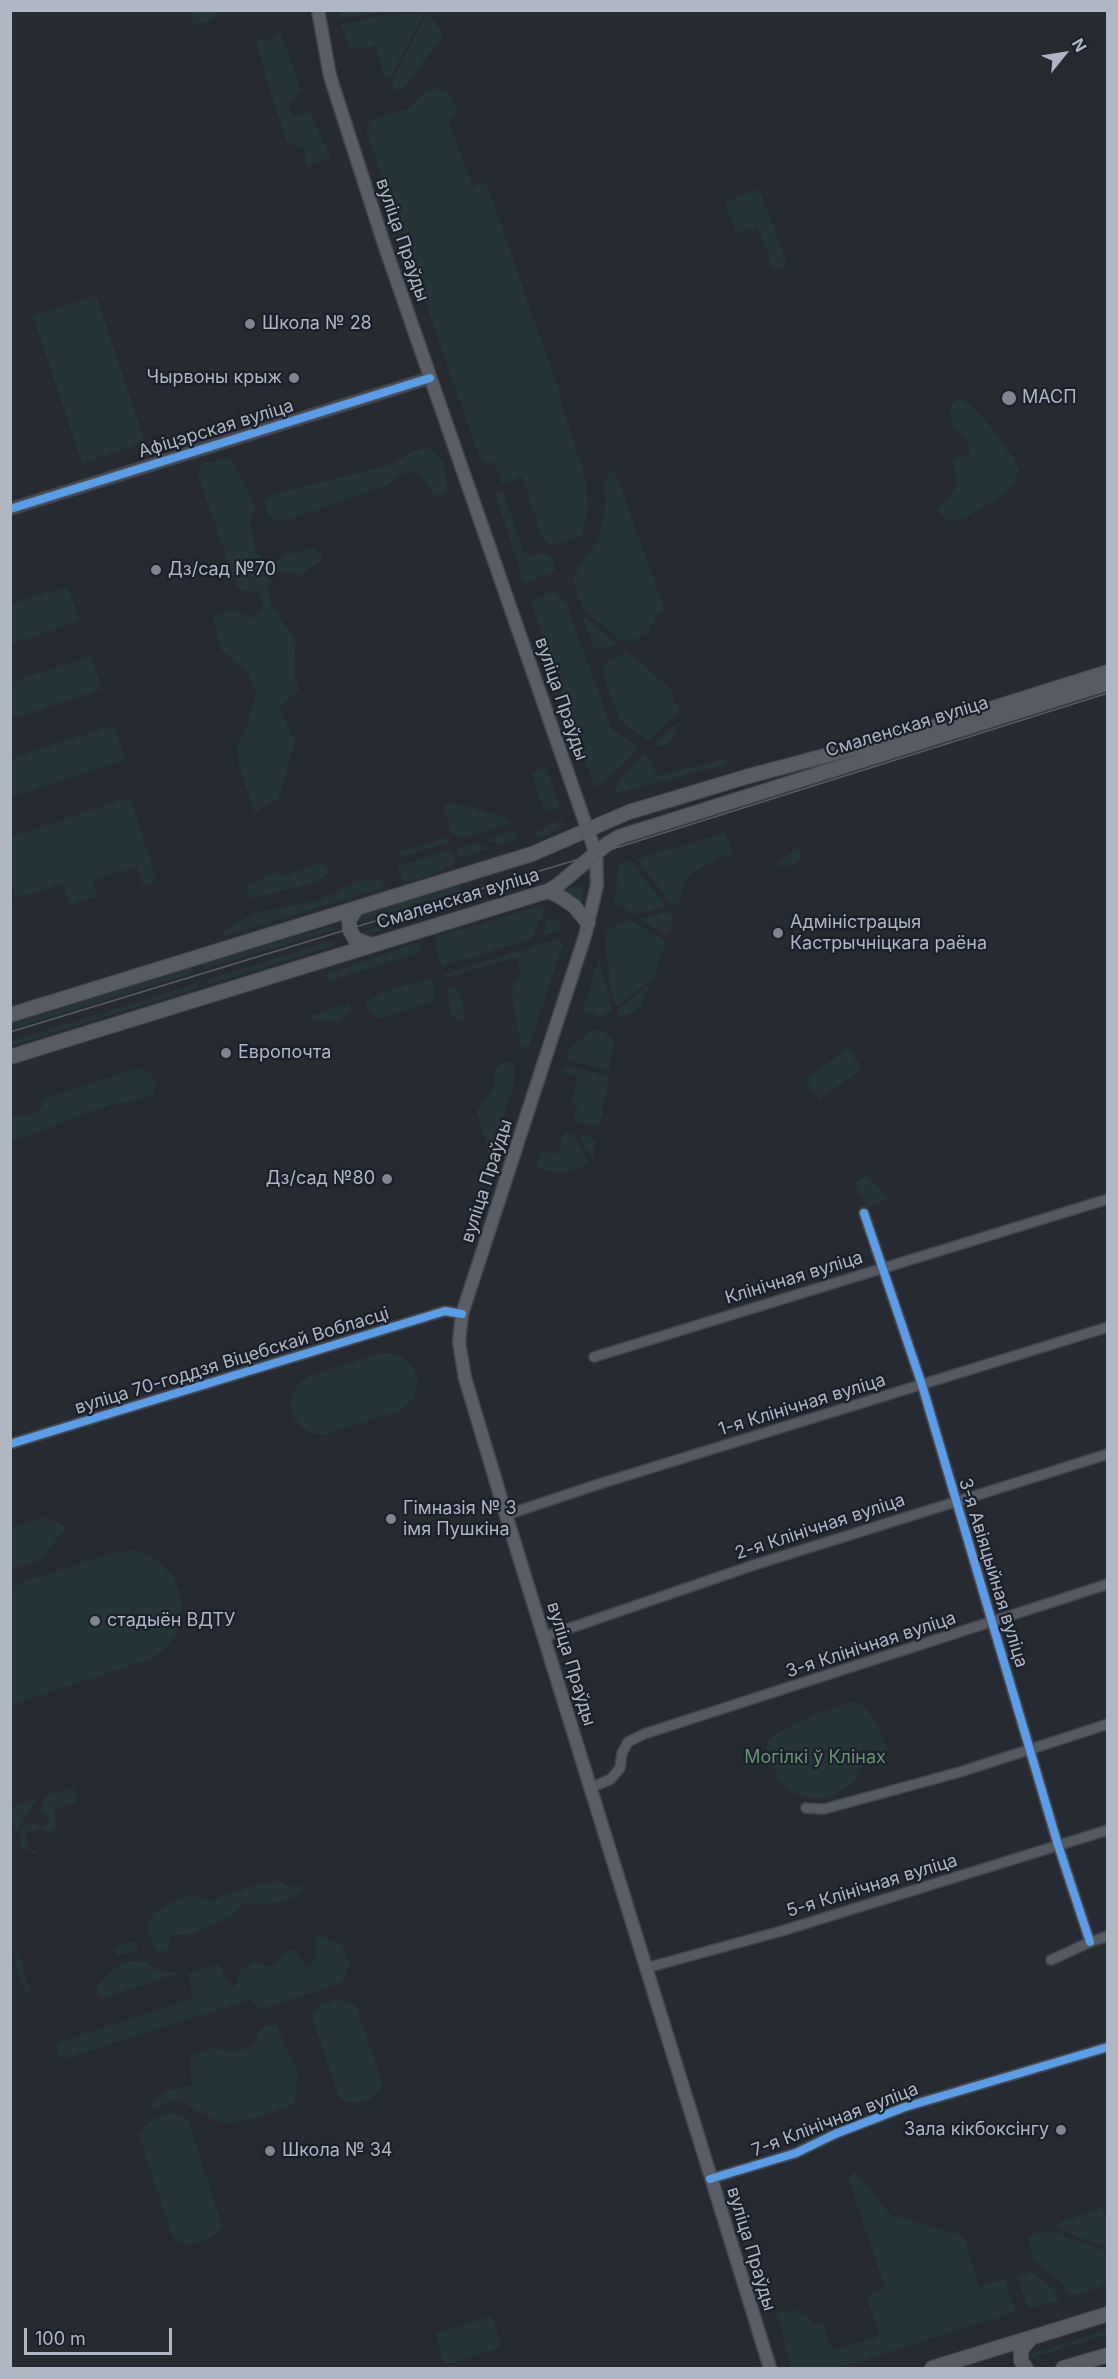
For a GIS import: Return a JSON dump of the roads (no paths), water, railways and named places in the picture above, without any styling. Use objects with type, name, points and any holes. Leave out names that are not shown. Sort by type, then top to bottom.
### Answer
[{"type":"main road","name":"вуліца Праўды","points":[[318,10],[330,76],[342,115],[430,378],[596,854],[598,877],[588,923],[505,1188],[462,1314],[459,1342],[465,1378],[506,1515],[770,2368]]},
{"type":"main road","name":"Смаленская вуліца","points":[[10,1015],[532,854],[629,812],[679,796],[933,727],[1107,672]]},
{"type":"main road","name":"Смаленская вуліца","points":[[10,1057],[369,944],[548,891],[607,844],[630,834],[1107,683]]},
{"type":"main road","points":[[548,891],[574,906],[588,923]]},
{"type":"main road","points":[[357,908],[351,915],[350,930],[355,939],[369,944]]},
{"type":"main road","points":[[325,917],[338,924],[343,933],[342,947],[335,955]]},
{"type":"main road","points":[[932,2368],[1107,2314]]},
{"type":"main road","points":[[1026,2368],[1021,2361],[1021,2350],[1031,2338]]},
{"type":"main road","points":[[996,2349],[1010,2354],[1016,2368]]},
{"type":"main road","points":[[1064,2368],[1107,2355]]},
{"type":"street","name":"Афіцэрская вуліца","points":[[10,509],[430,378]]},
{"type":"street","name":"Клінічная вуліца","points":[[594,1357],[1107,1199]]},
{"type":"street","name":"3-я Авіяцыйная вуліца","points":[[864,1213],[922,1385],[1058,1845],[1090,1942]]},
{"type":"street","name":"вуліца 70-годдзя Віцебскай Вобласці","points":[[10,1444],[445,1311],[462,1314]]},
{"type":"street","name":"1-я Клінічная вуліца","points":[[506,1515],[598,1484],[1107,1327]]},
{"type":"street","name":"2-я Клінічная вуліца","points":[[544,1637],[743,1569],[1107,1454]]},
{"type":"street","name":"3-я Клінічная вуліца","points":[[590,1788],[611,1779],[620,1768],[622,1753],[628,1742],[644,1734],[993,1623],[1107,1584]]},
{"type":"street","points":[[806,1808],[824,1809],[960,1772],[1107,1724]]},
{"type":"street","name":"5-я Клінічная вуліца","points":[[646,1968],[785,1930],[1107,1830]]},
{"type":"street","points":[[1051,1960],[1107,1936]]},
{"type":"street","name":"7-я Клінічная вуліца","points":[[710,2179],[796,2153],[835,2134],[905,2107],[1107,2047]]},
{"type":"tram line","points":[[10,1032],[622,846],[1108,693]]},
{"type":"place","name":"Школа № 28","points":[[250,324]]},
{"type":"place","name":"Чырвоны крыж","points":[[294,378]]},
{"type":"place","name":"МАСП","points":[[1009,398]]},
{"type":"place","name":"Дз/сад №70","points":[[156,570]]},
{"type":"place","name":"Адміністрацыя Кастрычніцкага раёна","points":[[778,933]]},
{"type":"place","name":"Европочта","points":[[226,1053]]},
{"type":"place","name":"Дз/сад №80","points":[[387,1179]]},
{"type":"place","name":"Гімназія № 3 імя Пушкіна","points":[[391,1519]]},
{"type":"place","name":"стадыён ВДТУ","points":[[95,1621]]},
{"type":"place","name":"Зала кікбоксінгу","points":[[1061,2130]]},
{"type":"place","name":"Школа № 34","points":[[270,2151]]},
{"type":"park label","name":"Могілкі ў Клінах","points":[[815,1758]]}]
